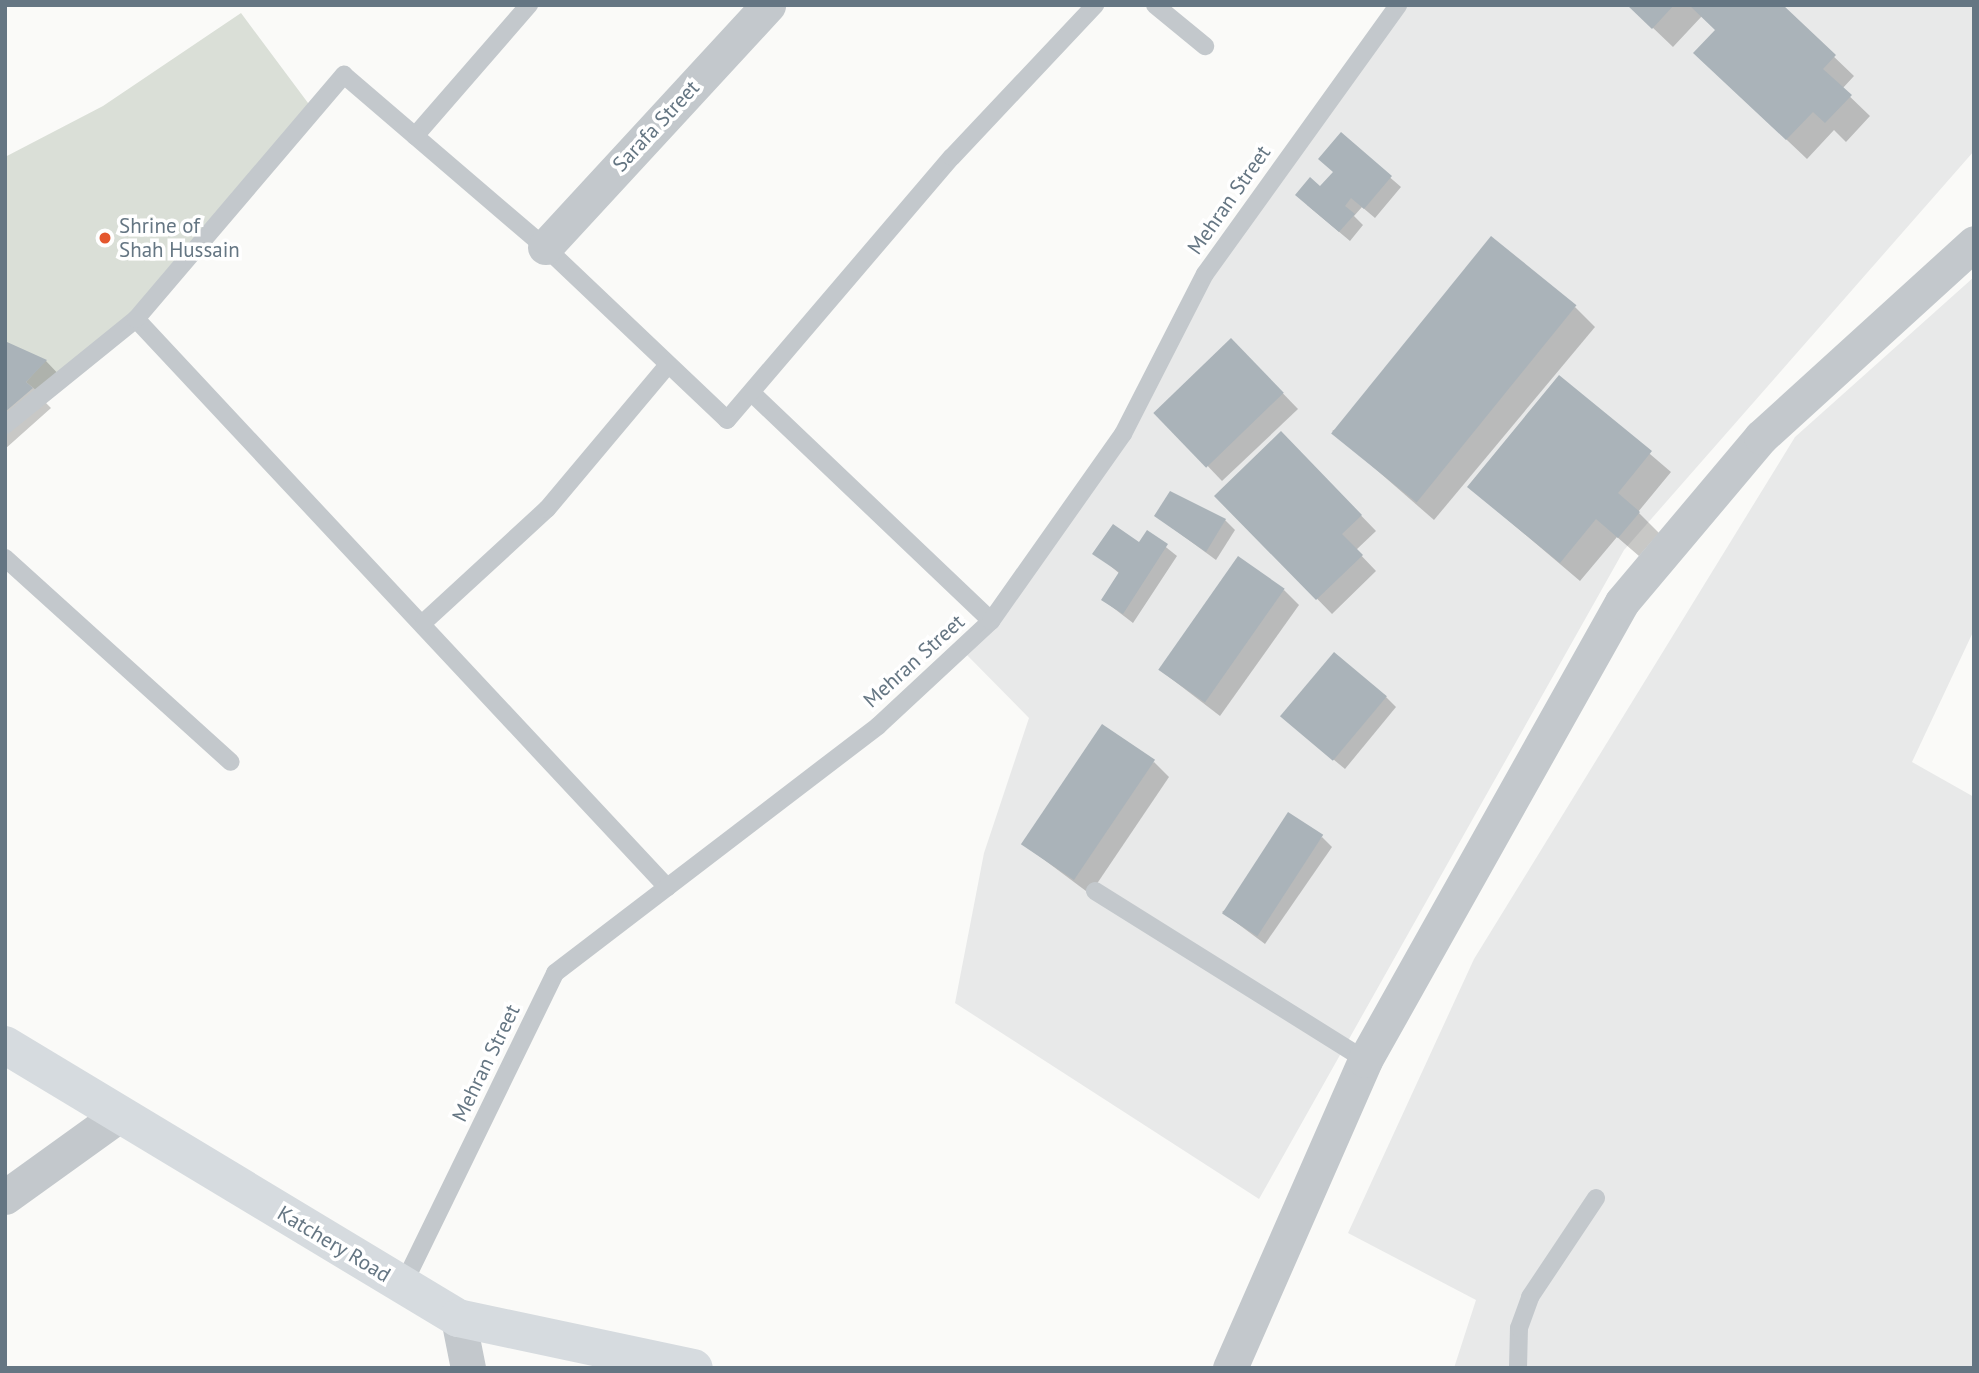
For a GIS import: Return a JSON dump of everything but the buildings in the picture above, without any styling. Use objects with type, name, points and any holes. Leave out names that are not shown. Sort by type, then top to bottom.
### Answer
[{"type":"main road","name":"Katchery Road","points":[[5,1045],[458,1318],[694,1368]]},
{"type":"street","name":"Sarafa Street","points":[[545,247],[768,5]]},
{"type":"street","points":[[1230,1368],[1365,1060],[1622,602],[1761,437],[1974,243]]},
{"type":"street","points":[[5,1197],[120,1115]]},
{"type":"street","points":[[458,1318],[468,1368]]},
{"type":"lane","points":[[415,136],[529,5]]},
{"type":"lane","points":[[5,425],[136,319],[344,75],[545,247],[727,420],[753,394],[952,157],[1095,5]]},
{"type":"lane","points":[[1155,5],[1205,46]]},
{"type":"lane","name":"Mehran Street","points":[[403,1285],[555,973],[877,726],[991,621],[1123,434],[1205,274],[1398,5]]},
{"type":"lane","points":[[136,319],[424,622],[667,887]]},
{"type":"lane","points":[[424,622],[547,509],[668,365]]},
{"type":"lane","points":[[753,394],[991,621]]},
{"type":"lane","points":[[5,558],[231,762]]},
{"type":"lane","points":[[1095,891],[1365,1060]]},
{"type":"lane","points":[[1518,1368],[1519,1328],[1530,1297],[1596,1198]]},
{"type":"shaded area","points":[[1396,5],[1974,5],[1974,151],[1624,550],[1259,1199],[955,1003],[984,853],[1029,718],[961,649],[1123,434],[1205,274]]},
{"type":"shaded area","name":"Shrine of Shah Hussain","points":[[241,13],[314,111],[136,319],[42,395],[26,382],[46,360],[5,343],[5,157],[103,106]]},
{"type":"shaded area","points":[[1974,277],[1974,630],[1912,762],[1974,797],[1974,1368],[1454,1368],[1476,1300],[1348,1233],[1474,959],[1795,437]]},
{"type":"place","name":"Shrine of Shah Hussain","points":[[105,238]]}]
